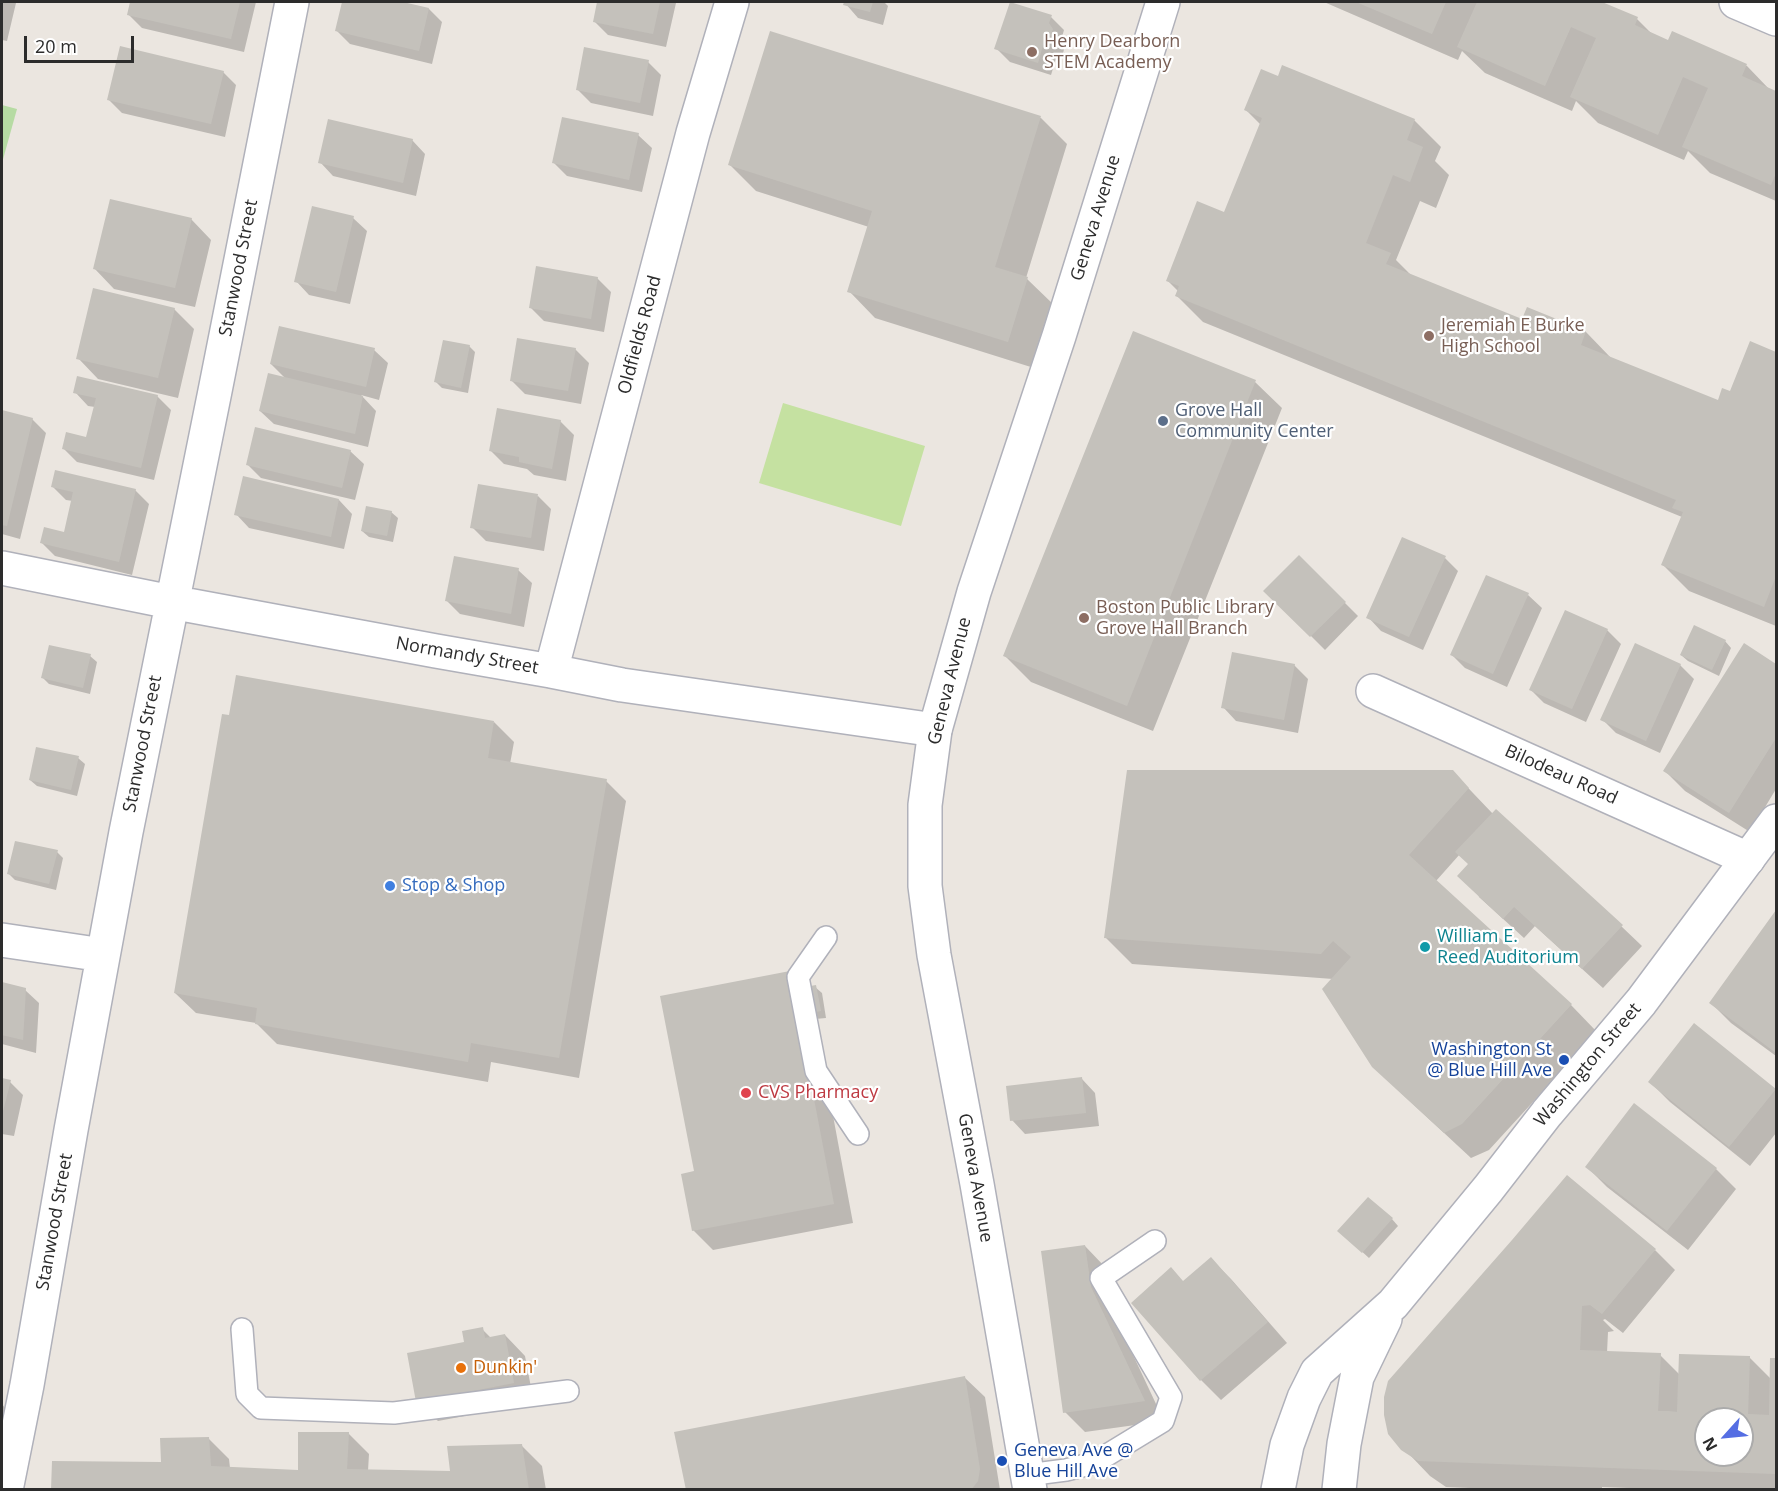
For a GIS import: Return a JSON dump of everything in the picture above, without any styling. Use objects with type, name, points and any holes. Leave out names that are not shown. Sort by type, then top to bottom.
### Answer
[{"type":"street","name":"Stanwood Street","points":[[6,1490],[27,1385],[103,955],[171,602],[292,2]]},
{"type":"street","name":"Oldfields Road","points":[[551,671],[693,134],[732,2]]},
{"type":"street","name":"Geneva Avenue","points":[[1029,1482],[934,955],[925,886],[925,805],[935,730],[974,592],[1059,336],[1163,2]]},
{"type":"street","points":[[1736,2],[1776,19]]},
{"type":"street","name":"Normandy Street","points":[[2,568],[171,602],[622,685],[935,730]]},
{"type":"street","name":"Bilodeau Road","points":[[1373,691],[1748,859]]},
{"type":"street","name":"Washington Street","points":[[1278,1490],[1287,1445],[1304,1398],[1317,1372],[1393,1304],[1547,1113],[1641,1002],[1776,820]]},
{"type":"street","points":[[2,940],[103,955]]},
{"type":"street","name":"Washington Street","points":[[1339,1490],[1344,1444],[1357,1377],[1393,1304]]},
{"type":"lane","points":[[826,937],[798,977],[816,1071],[858,1134]]},
{"type":"lane","points":[[1029,1482],[1094,1462],[1163,1421],[1171,1397],[1101,1278],[1155,1241]]},
{"type":"lane","points":[[242,1329],[247,1394],[261,1408],[394,1413],[568,1391]]},
{"type":"green space","points":[[2,105],[17,109],[2,163]]},
{"type":"green space","points":[[783,403],[925,446],[901,526],[759,483]]},
{"type":"building","points":[[130,2],[240,2],[231,39],[127,15]]},
{"type":"building","points":[[342,2],[403,2],[429,8],[419,51],[335,31]]},
{"type":"building","points":[[597,2],[660,2],[653,34],[593,22]]},
{"type":"building","points":[[844,2],[873,2],[870,12],[843,5]]},
{"type":"building","points":[[1010,2],[1052,15],[1049,23],[1053,29],[1049,40],[1043,45],[1038,63],[994,49]]},
{"type":"building","points":[[1356,2],[1446,2],[1432,34]]},
{"type":"building","points":[[1477,2],[1602,2],[1638,17],[1635,25],[1668,40],[1672,31],[1747,64],[1742,76],[1776,91],[1776,173],[1771,185],[1682,147],[1708,88],[1683,77],[1658,135],[1570,97],[1596,38],[1571,27],[1545,86],[1457,47]]},
{"type":"building","points":[[770,31],[1041,116],[995,267],[1028,277],[1008,342],[847,292],[872,211],[728,165]]},
{"type":"building","points":[[120,46],[224,71],[211,124],[107,100]]},
{"type":"building","points":[[584,47],[649,60],[640,103],[576,90]]},
{"type":"building","name":"Jeremiah E Burke High School","points":[[1282,65],[1415,119],[1407,140],[1423,147],[1410,182],[1393,175],[1366,243],[1391,253],[1386,264],[1522,319],[1527,307],[1586,331],[1581,345],[1718,400],[1722,388],[1730,391],[1750,341],[1776,352],[1776,576],[1764,607],[1661,565],[1683,512],[1672,508],[1676,500],[1175,296],[1179,286],[1166,281],[1197,201],[1224,212],[1262,118],[1244,110],[1261,69],[1278,76]]},
{"type":"building","points":[[562,117],[639,133],[629,180],[552,163]]},
{"type":"building","points":[[328,119],[413,139],[403,183],[318,163]]},
{"type":"building","points":[[110,199],[192,218],[175,288],[93,269]]},
{"type":"building","points":[[312,206],[354,216],[336,292],[294,282]]},
{"type":"building","points":[[536,266],[598,277],[591,319],[529,308]]},
{"type":"building","points":[[93,288],[175,308],[158,378],[76,359]]},
{"type":"building","points":[[279,326],[375,348],[366,387],[270,364]]},
{"type":"building","points":[[1133,331],[1256,380],[1127,706],[1003,656]]},
{"type":"building","points":[[517,338],[576,348],[568,391],[510,381]]},
{"type":"building","points":[[443,340],[470,345],[461,388],[434,382]]},
{"type":"building","points":[[268,373],[363,396],[355,434],[259,411]]},
{"type":"building","points":[[77,376],[158,395],[141,468],[62,449],[66,432],[86,437],[96,398],[73,393]]},
{"type":"building","points":[[497,408],[561,420],[552,469],[519,462],[519,457],[489,451]]},
{"type":"building","points":[[2,410],[33,418],[7,526],[2,525]]},
{"type":"building","points":[[255,427],[351,450],[342,488],[246,465]]},
{"type":"building","points":[[55,470],[136,489],[119,562],[40,543],[44,527],[64,532],[73,492],[51,487]]},
{"type":"building","points":[[243,476],[339,499],[331,537],[234,515]]},
{"type":"building","points":[[478,484],[538,494],[531,538],[470,528]]},
{"type":"building","points":[[366,506],[392,511],[387,536],[361,531]]},
{"type":"building","points":[[1402,537],[1446,556],[1409,637],[1366,618]]},
{"type":"building","points":[[1299,555],[1346,602],[1310,637],[1263,591]]},
{"type":"building","points":[[454,556],[519,568],[511,614],[445,601]]},
{"type":"building","points":[[1486,575],[1529,593],[1493,674],[1450,655]]},
{"type":"building","points":[[1565,610],[1608,629],[1572,709],[1529,690]]},
{"type":"building","points":[[1694,625],[1726,640],[1712,670],[1680,655]]},
{"type":"building","points":[[1635,643],[1681,664],[1646,741],[1600,720]]},
{"type":"building","points":[[1744,643],[1776,664],[1776,738],[1729,813],[1663,771]]},
{"type":"building","points":[[49,645],[91,654],[83,688],[41,678]]},
{"type":"building","points":[[1232,652],[1295,664],[1284,720],[1221,708]]},
{"type":"building","name":"Stop & Shop","points":[[236,675],[494,721],[488,758],[607,779],[559,1058],[471,1043],[468,1062],[255,1024],[257,1008],[174,993],[222,714],[229,715]]},
{"type":"building","points":[[36,747],[79,756],[71,790],[29,780]]},
{"type":"building","name":"William E. Reed Auditorium","points":[[1127,770],[1453,770],[1469,788],[1409,855],[1572,1004],[1462,1124],[1444,1133],[1372,1067],[1322,989],[1351,957],[1333,941],[1321,954],[1104,938]]},
{"type":"building","points":[[1496,809],[1623,925],[1582,969],[1514,907],[1503,919],[1457,876],[1468,864],[1455,852]]},
{"type":"building","points":[[15,841],[58,850],[49,884],[7,874]]},
{"type":"building","points":[[1776,910],[1776,1053],[1709,1003]]},
{"type":"building","name":"CVS Pharmacy","points":[[790,971],[793,989],[816,985],[821,1011],[798,1015],[834,1204],[692,1231],[681,1174],[694,1171],[660,996]]},
{"type":"building","points":[[2,982],[26,988],[23,1040],[2,1035]]},
{"type":"building","points":[[1694,1023],[1776,1089],[1729,1147],[1648,1082]]},
{"type":"building","points":[[1082,1077],[1086,1113],[1010,1121],[1006,1086]]},
{"type":"building","points":[[2,1078],[11,1080],[2,1115]]},
{"type":"building","points":[[1634,1103],[1717,1168],[1667,1231],[1585,1167]]},
{"type":"building","points":[[1567,1175],[1656,1249],[1602,1314],[1590,1305],[1582,1306],[1580,1350],[1661,1353],[1658,1411],[1677,1412],[1679,1354],[1750,1356],[1748,1407],[1694,1407],[1694,1467],[1754,1467],[1754,1414],[1769,1415],[1770,1358],[1776,1358],[1776,1474],[1418,1461],[1401,1450],[1388,1434],[1384,1415],[1384,1397],[1388,1381]]},
{"type":"building","points":[[1368,1197],[1393,1218],[1362,1253],[1337,1231]]},
{"type":"building","points":[[1085,1245],[1091,1287],[1145,1401],[1063,1413],[1041,1251]]},
{"type":"building","points":[[1211,1257],[1268,1322],[1200,1381],[1131,1303],[1171,1267],[1183,1281]]},
{"type":"building","name":"Dunkin'","points":[[483,1327],[485,1338],[505,1334],[514,1383],[416,1402],[407,1353],[464,1342],[462,1331]]},
{"type":"building","points":[[965,1376],[980,1469],[978,1481],[971,1490],[686,1490],[674,1432]]},
{"type":"building","points":[[298,1432],[349,1432],[347,1469],[450,1471],[447,1446],[522,1444],[529,1490],[51,1490],[52,1461],[161,1462],[160,1438],[209,1437],[211,1466],[298,1470]]},
{"type":"place","name":"Henry Dearborn STEM Academy","points":[[1032,52]]},
{"type":"place","name":"Jeremiah E Burke High School","points":[[1429,336]]},
{"type":"place","name":"Grove Hall Community Center","points":[[1163,421]]},
{"type":"place","name":"Boston Public Library Grove Hall Branch","points":[[1084,618]]},
{"type":"place","name":"Stop & Shop","points":[[390,886]]},
{"type":"place","name":"William E. Reed Auditorium","points":[[1425,947]]},
{"type":"place","name":"Washington St @ Blue Hill Ave","points":[[1564,1060]]},
{"type":"place","name":"CVS Pharmacy","points":[[746,1093]]},
{"type":"place","name":"Dunkin'","points":[[461,1368]]},
{"type":"place","name":"Geneva Ave @ Blue Hill Ave","points":[[1002,1461]]}]
